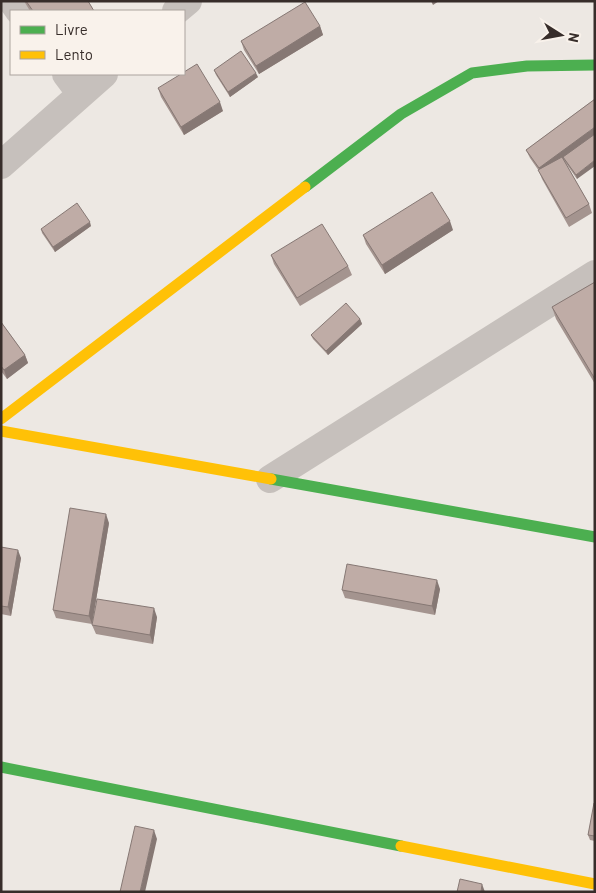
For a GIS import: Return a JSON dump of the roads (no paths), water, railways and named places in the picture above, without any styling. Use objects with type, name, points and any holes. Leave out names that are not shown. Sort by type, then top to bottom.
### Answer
[{"type":"street","points":[[177,10],[188,1]]},
{"type":"street","points":[[1,419],[401,114],[472,73],[527,66],[595,65]]},
{"type":"street","points":[[1,165],[73,84],[101,75]]},
{"type":"street","points":[[270,479],[595,274]]},
{"type":"street","points":[[1,431],[595,537]]},
{"type":"street","points":[[1,767],[595,884]]}]
